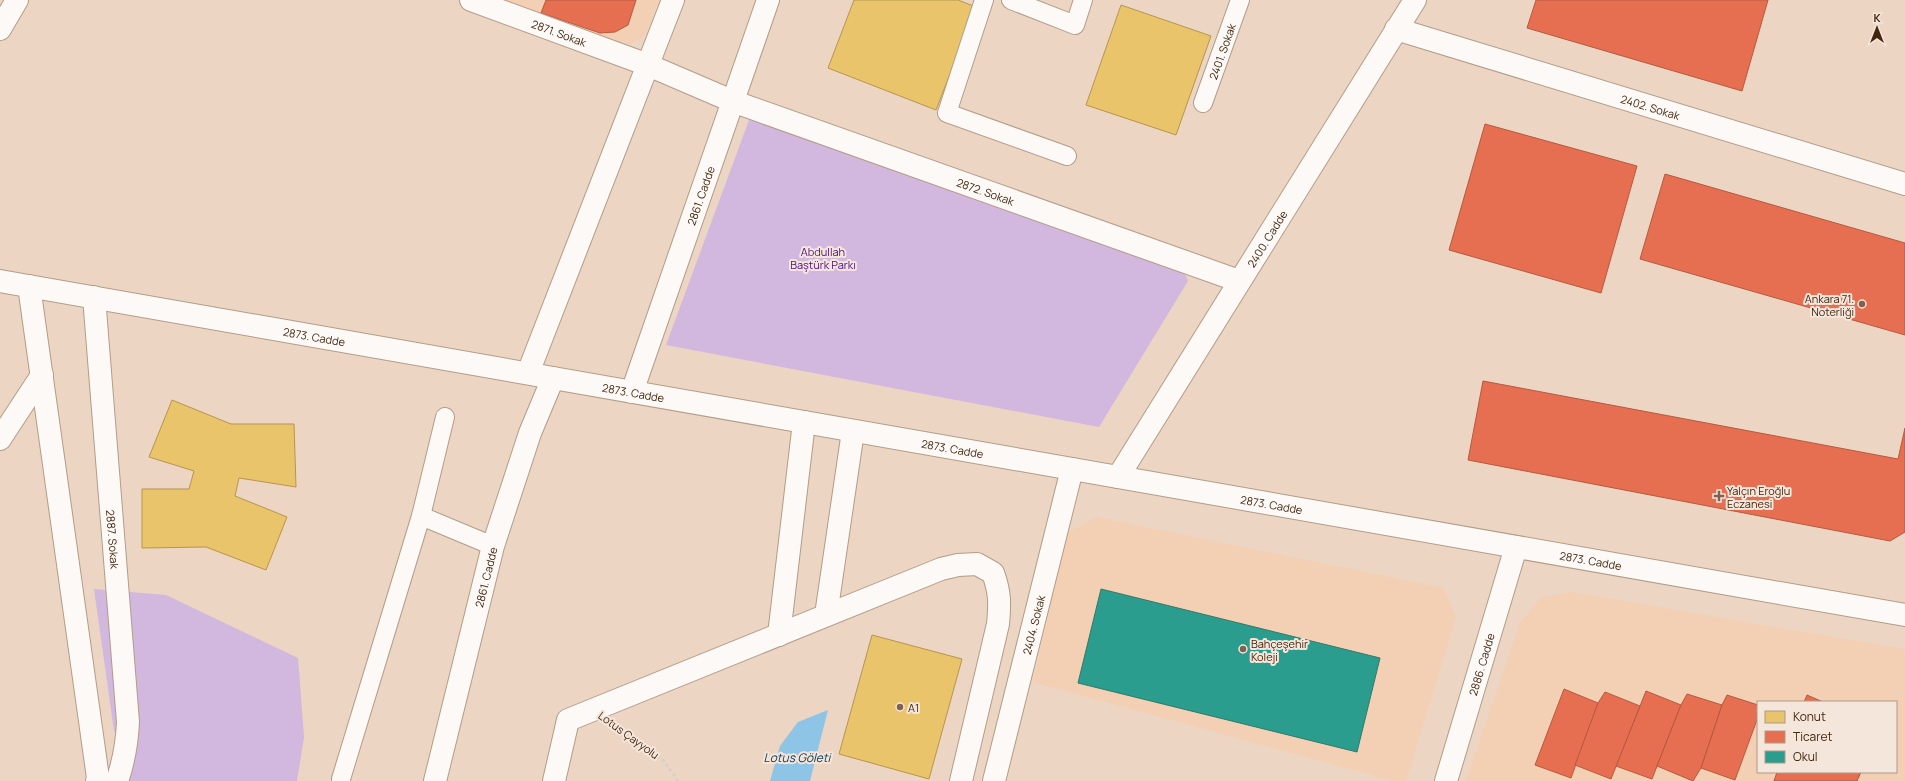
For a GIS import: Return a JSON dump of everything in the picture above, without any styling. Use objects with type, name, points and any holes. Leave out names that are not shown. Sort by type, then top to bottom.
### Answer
[{"type":"street","points":[[0,29],[17,0]]},
{"type":"street","name":"2871. Sokak","points":[[470,0],[648,65],[732,101]]},
{"type":"street","points":[[528,373],[673,0]]},
{"type":"street","name":"2861. Cadde","points":[[632,392],[768,0]]},
{"type":"street","name":"2400. Cadde","points":[[1118,477],[1414,0]]},
{"type":"street","name":"2402. Sokak","points":[[1396,29],[1905,184]]},
{"type":"street","name":"2872. Sokak","points":[[732,101],[1239,281]]},
{"type":"street","name":"2873. Cadde","points":[[0,281],[1905,616]]},
{"type":"street","points":[[29,286],[98,778],[97,781]]},
{"type":"street","name":"2887. Sokak","points":[[94,297],[128,722],[127,744],[117,781]]},
{"type":"street","points":[[0,439],[42,375]]},
{"type":"street","name":"2861. Cadde","points":[[435,781],[493,546],[530,433],[553,378]]},
{"type":"street","points":[[779,635],[804,422]]},
{"type":"street","points":[[826,615],[853,431]]},
{"type":"street","name":"2404. Sokak","points":[[994,781],[1072,469]]},
{"type":"street","name":"2886. Cadde","points":[[1446,781],[1516,547]]},
{"type":"street","points":[[554,781],[568,720],[941,569],[958,565],[977,564],[994,573],[1000,590],[998,624],[961,781]]},
{"type":"lane","points":[[984,0],[947,113],[1067,156]]},
{"type":"lane","points":[[1011,0],[1075,25],[1083,0]]},
{"type":"lane","name":"2401. Sokak","points":[[1203,103],[1240,0]]},
{"type":"lane","points":[[341,779],[421,516],[445,417]]},
{"type":"lane","points":[[421,516],[493,546]]},
{"type":"path","name":"Lotus Çayyolu","points":[[594,709],[663,760],[678,781]]},
{"type":"shaded area","points":[[460,0],[659,0],[645,36],[614,51]]},
{"type":"shaded area","name":"Bahçeşehir Koleji","points":[[1096,517],[1443,588],[1456,616],[1406,781],[1394,781],[1033,682],[1066,534]]},
{"type":"shaded area","points":[[1570,592],[1905,649],[1905,781],[1466,781],[1520,623],[1541,598]]},
{"type":"green space","name":"Abdullah Baştürk Parkı","points":[[752,112],[1176,256],[1188,281],[1099,427],[666,345]]},
{"type":"green space","points":[[94,589],[166,595],[298,658],[304,737],[297,781],[122,781],[127,744],[114,731]]},
{"type":"water","name":"Lotus Göleti","points":[[828,710],[810,781],[770,781],[780,746],[798,722]]},
{"type":"building: Konut","points":[[854,0],[958,0],[976,7],[936,110],[828,68]]},
{"type":"building: Konut","points":[[1121,5],[1211,36],[1176,135],[1086,105]]},
{"type":"building: Konut","points":[[172,400],[231,424],[294,424],[296,487],[239,478],[235,496],[287,517],[266,570],[206,547],[142,548],[142,489],[189,489],[194,471],[149,457]]},
{"type":"building: Konut","name":"A1","points":[[872,635],[962,659],[929,779],[839,754]]},
{"type":"building: Ticaret","points":[[546,0],[636,0],[628,25],[615,32],[600,33],[541,13]]},
{"type":"building: Ticaret","points":[[1536,0],[1768,0],[1742,91],[1527,28]]},
{"type":"building: Ticaret","points":[[1485,124],[1637,166],[1601,293],[1449,250]]},
{"type":"building: Ticaret","points":[[1665,174],[1905,243],[1905,335],[1640,259]]},
{"type":"building: Ticaret","points":[[1483,381],[1898,459],[1905,428],[1905,532],[1890,541],[1468,460]]},
{"type":"building: Ticaret","points":[[1564,689],[1598,703],[1571,778],[1535,765]]},
{"type":"building: Ticaret","points":[[1646,691],[1681,705],[1652,779],[1616,766]]},
{"type":"building: Ticaret","points":[[1605,692],[1640,706],[1611,779],[1575,765],[1598,703]]},
{"type":"building: Ticaret","points":[[1687,694],[1722,705],[1701,768],[1693,781],[1657,766],[1681,705]]},
{"type":"building: Ticaret","points":[[1727,695],[1757,705],[1757,720],[1735,780],[1701,768],[1722,705]]},
{"type":"building: Ticaret","points":[[1807,695],[1821,701],[1804,701]]},
{"type":"building: Ticaret","points":[[1777,773],[1861,773],[1857,781],[1774,781]]},
{"type":"building: Okul","points":[[1101,589],[1380,658],[1357,752],[1078,683]]},
{"type":"place","name":"Ankara 71. Noterliği","points":[[1862,304]]},
{"type":"place","name":"Yalçın Eroğlu Eczanesi","points":[[1719,496]]},
{"type":"place","name":"Bahçeşehir Koleji","points":[[1243,649]]},
{"type":"place","name":"A1","points":[[900,707]]}]
